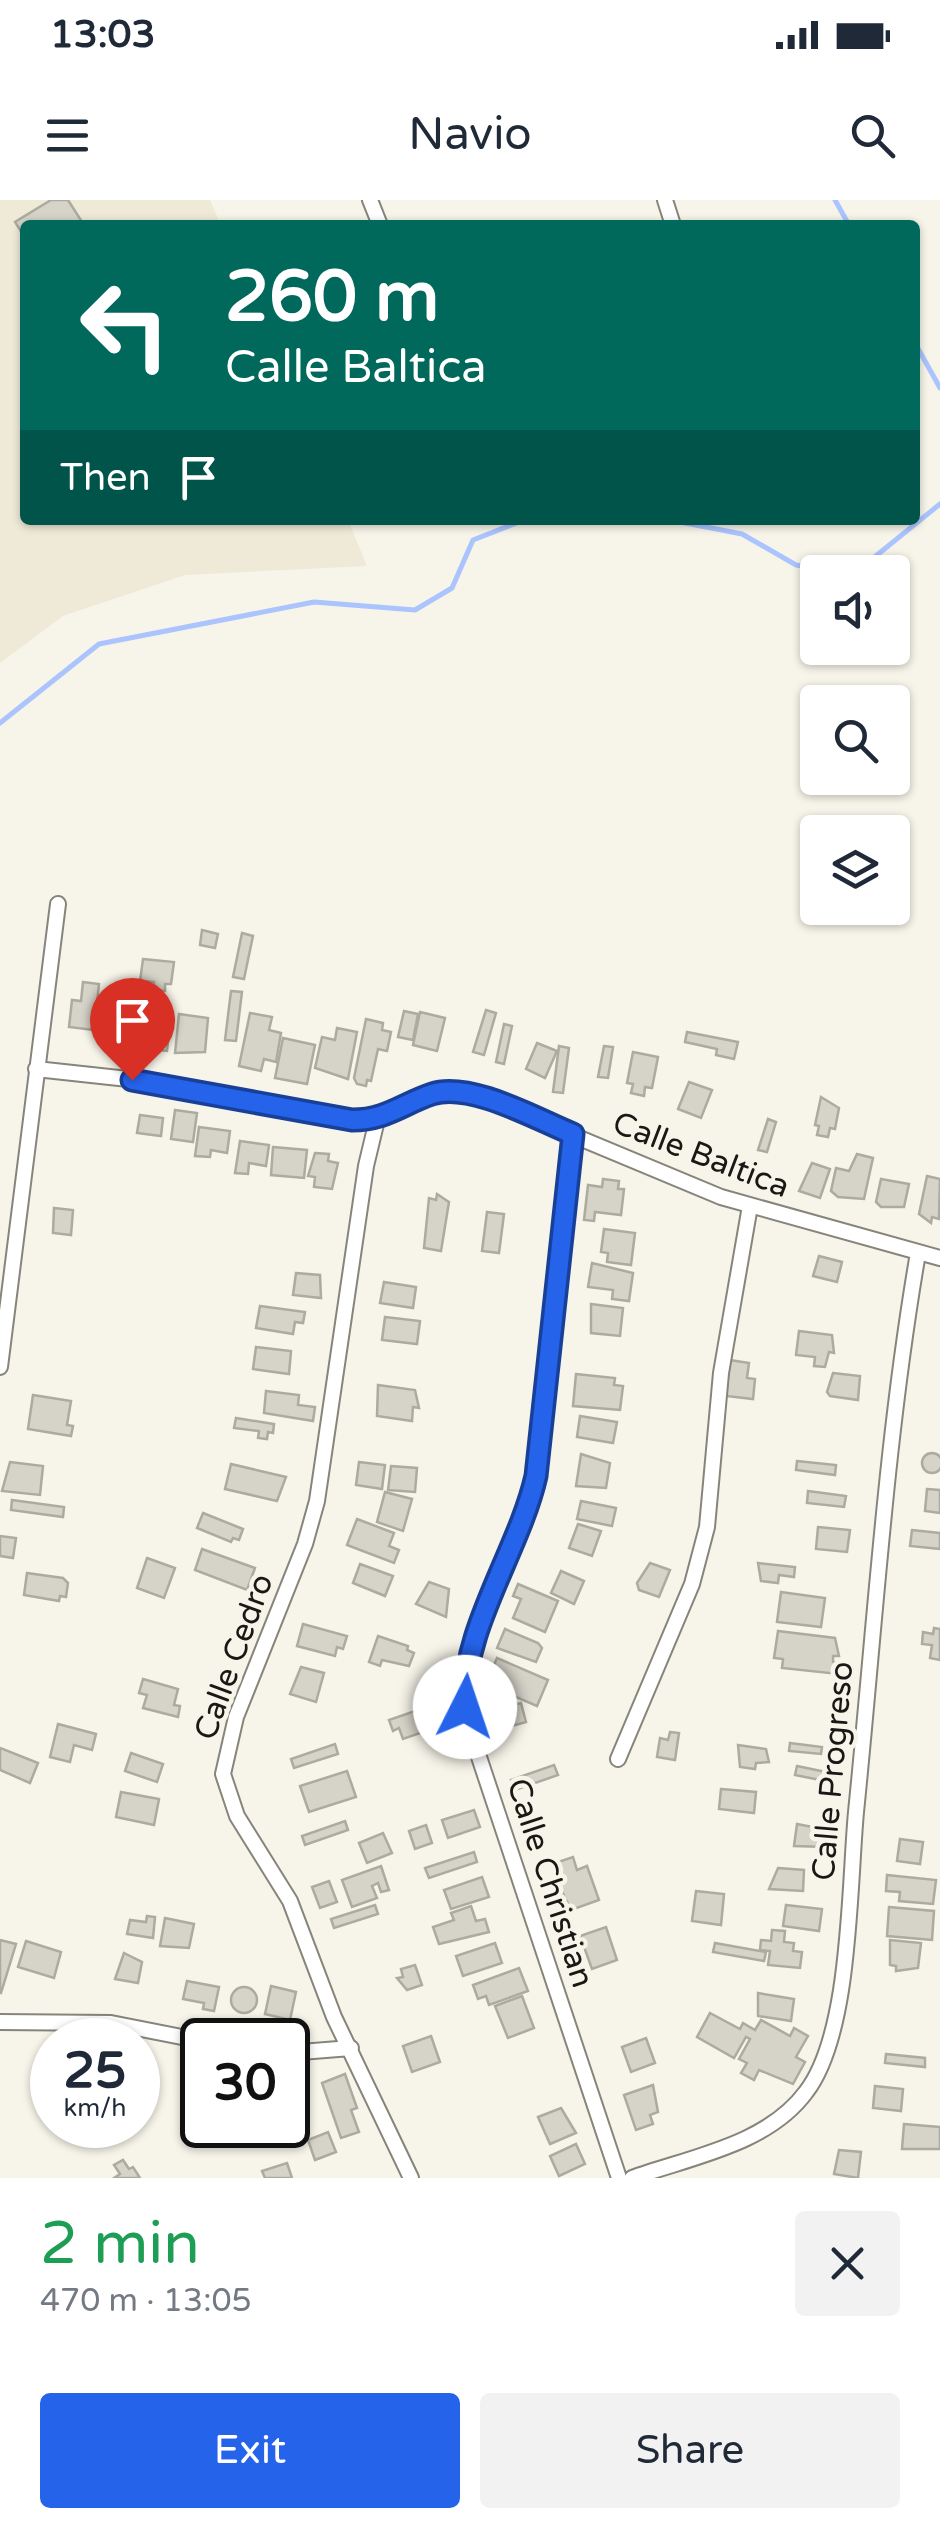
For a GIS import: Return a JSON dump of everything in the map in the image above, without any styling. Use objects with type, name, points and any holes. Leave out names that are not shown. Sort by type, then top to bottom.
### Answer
[{"type":"street","points":[[0,1367],[58,904]]},
{"type":"street","points":[[36,1070],[165,1082],[335,1117],[378,1120]]},
{"type":"street","name":"Calle Baltica","points":[[378,1120],[437,1092],[481,1097],[750,1206],[940,1258]]},
{"type":"street","name":"Calle Cedro","points":[[378,1120],[366,1166],[316,1501],[305,1544],[236,1717],[223,1774],[237,1816],[290,1901],[320,1985],[411,2178]]},
{"type":"street","name":"Calle Christian","points":[[573,1134],[536,1476],[522,1528],[468,1658],[464,1683],[478,1754],[619,2178]]},
{"type":"street","points":[[618,1760],[692,1584],[707,1528],[720,1372],[750,1206]]},
{"type":"street","name":"Calle Progreso","points":[[632,2178],[708,2153],[768,2126],[804,2095],[829,2052],[846,1924],[883,1518],[918,1254]]},
{"type":"street","points":[[0,2022],[111,2023],[180,2037]]},
{"type":"street","points":[[310,2051],[350,2048]]},
{"type":"shaded area","points":[[0,200],[210,200],[219,220],[20,220],[20,525],[350,525],[367,566],[185,575],[63,616],[0,663]]},
{"type":"building","points":[[51,200],[68,200],[81,220],[20,220],[20,230],[15,222]]},
{"type":"building","points":[[202,930],[218,934],[215,948],[200,945]]},
{"type":"building","points":[[242,933],[253,936],[244,979],[233,977]]},
{"type":"building","points":[[143,959],[174,962],[171,984],[165,984],[165,991],[153,990],[154,982],[140,981]]},
{"type":"building","points":[[83,982],[99,984],[94,1030],[69,1027],[72,1000],[81,1001]]},
{"type":"building","points":[[231,991],[242,992],[236,1041],[225,1040]]},
{"type":"building","points":[[110,1010],[132,1017],[130,1040],[99,1036],[101,1013]]},
{"type":"building","points":[[486,1010],[496,1013],[484,1055],[473,1052]]},
{"type":"building","points":[[404,1011],[418,1014],[413,1040],[398,1037]]},
{"type":"building","points":[[420,1012],[445,1018],[437,1051],[413,1045]]},
{"type":"building","points":[[250,1013],[272,1017],[269,1030],[281,1033],[276,1062],[264,1059],[261,1071],[239,1066]]},
{"type":"building","points":[[179,1014],[208,1018],[205,1052],[175,1053]]},
{"type":"building","points":[[366,1019],[383,1023],[382,1030],[391,1032],[387,1051],[378,1049],[371,1081],[367,1080],[366,1086],[357,1084],[354,1078]]},
{"type":"building","points":[[504,1024],[512,1026],[504,1064],[496,1062]]},
{"type":"building","points":[[337,1028],[357,1032],[348,1079],[315,1068],[322,1037],[335,1040]]},
{"type":"building","points":[[150,1030],[169,1032],[167,1051],[148,1049]]},
{"type":"building","points":[[687,1032],[738,1042],[734,1059],[716,1055],[717,1049],[685,1042]]},
{"type":"building","points":[[283,1038],[315,1045],[307,1084],[275,1078]]},
{"type":"building","points":[[537,1043],[557,1051],[545,1078],[526,1069]]},
{"type":"building","points":[[559,1046],[569,1048],[563,1093],[553,1092]]},
{"type":"building","points":[[604,1046],[613,1047],[608,1078],[598,1077]]},
{"type":"building","points":[[633,1052],[658,1057],[652,1088],[645,1087],[644,1096],[631,1093],[633,1084],[627,1083]]},
{"type":"building","points":[[689,1082],[712,1090],[701,1118],[678,1109]]},
{"type":"building","points":[[821,1097],[839,1108],[835,1129],[830,1128],[828,1137],[817,1135],[819,1126],[815,1125]]},
{"type":"building","points":[[175,1110],[197,1113],[193,1142],[171,1139]]},
{"type":"building","points":[[140,1115],[163,1118],[161,1136],[137,1133]]},
{"type":"building","points":[[768,1119],[776,1122],[767,1152],[758,1150]]},
{"type":"building","points":[[199,1127],[230,1131],[227,1153],[211,1150],[210,1157],[195,1156]]},
{"type":"building","points":[[240,1141],[269,1145],[266,1166],[249,1163],[248,1174],[235,1173]]},
{"type":"building","points":[[273,1147],[307,1150],[304,1178],[271,1175]]},
{"type":"building","points":[[315,1153],[329,1154],[328,1161],[338,1163],[332,1189],[314,1187],[315,1177],[308,1176]]},
{"type":"building","points":[[857,1154],[873,1158],[864,1199],[838,1197],[831,1191],[836,1168],[849,1171]]},
{"type":"building","points":[[812,1163],[830,1169],[820,1198],[799,1191]]},
{"type":"building","points":[[927,1176],[940,1179],[939,1219],[932,1217],[931,1223],[919,1214]]},
{"type":"building","points":[[603,1179],[619,1181],[618,1189],[624,1189],[621,1215],[595,1212],[594,1221],[584,1220],[588,1185],[602,1187]]},
{"type":"building","points":[[881,1179],[909,1184],[904,1207],[881,1207],[876,1202]]},
{"type":"building","points":[[437,1194],[449,1202],[441,1251],[424,1248],[429,1198],[436,1200]]},
{"type":"building","points":[[54,1208],[73,1210],[71,1235],[53,1233]]},
{"type":"building","points":[[487,1212],[504,1214],[499,1253],[482,1251]]},
{"type":"building","points":[[604,1229],[635,1233],[631,1265],[607,1262],[608,1253],[601,1252]]},
{"type":"building","points":[[819,1256],[842,1262],[837,1282],[813,1276]]},
{"type":"building","points":[[592,1263],[633,1273],[629,1301],[612,1299],[613,1290],[588,1287]]},
{"type":"building","points":[[296,1273],[320,1275],[321,1298],[293,1295]]},
{"type":"building","points":[[384,1282],[416,1287],[413,1308],[380,1303]]},
{"type":"building","points":[[591,1304],[623,1308],[620,1336],[591,1333]]},
{"type":"building","points":[[260,1306],[305,1312],[303,1323],[295,1322],[293,1334],[256,1328]]},
{"type":"building","points":[[385,1317],[420,1321],[417,1344],[382,1340]]},
{"type":"building","points":[[799,1331],[832,1335],[834,1353],[829,1352],[825,1367],[814,1366],[815,1357],[796,1355]]},
{"type":"building","points":[[256,1347],[291,1351],[289,1374],[253,1369]]},
{"type":"building","points":[[730,1360],[749,1363],[747,1378],[755,1379],[753,1399],[726,1396]]},
{"type":"building","points":[[833,1373],[860,1376],[858,1400],[830,1396],[827,1392]]},
{"type":"building","points":[[576,1374],[615,1378],[614,1385],[623,1386],[620,1410],[573,1406]]},
{"type":"building","points":[[378,1385],[415,1390],[419,1408],[413,1407],[412,1421],[377,1416]]},
{"type":"building","points":[[266,1391],[299,1395],[298,1405],[315,1407],[313,1421],[264,1413]]},
{"type":"building","points":[[33,1395],[71,1401],[67,1425],[73,1426],[71,1436],[28,1429]]},
{"type":"building","points":[[580,1416],[617,1422],[613,1443],[577,1437]]},
{"type":"building","points":[[236,1418],[274,1424],[273,1433],[268,1432],[267,1439],[258,1438],[259,1431],[234,1428]]},
{"type":"building","points":[[581,1454],[610,1463],[606,1488],[576,1486]]},
{"type":"building","points":[[925,1456],[939,1456],[939,1470],[925,1470]]},
{"type":"building","points":[[797,1461],[836,1465],[835,1475],[796,1470]]},
{"type":"building","points":[[10,1462],[43,1466],[40,1495],[2,1491]]},
{"type":"building","points":[[359,1462],[385,1465],[382,1489],[356,1485]]},
{"type":"building","points":[[231,1464],[286,1477],[277,1501],[225,1489]]},
{"type":"building","points":[[391,1466],[417,1468],[415,1492],[388,1490]]},
{"type":"building","points":[[927,1489],[940,1490],[940,1513],[925,1511]]},
{"type":"building","points":[[808,1491],[846,1496],[844,1507],[807,1503]]},
{"type":"building","points":[[385,1492],[412,1499],[403,1531],[377,1522]]},
{"type":"building","points":[[12,1500],[64,1507],[63,1517],[11,1510]]},
{"type":"building","points":[[581,1501],[616,1508],[612,1526],[577,1519]]},
{"type":"building","points":[[203,1513],[243,1529],[239,1540],[233,1538],[231,1542],[197,1528]]},
{"type":"building","points":[[357,1519],[394,1533],[389,1546],[399,1550],[394,1563],[347,1545]]},
{"type":"building","points":[[578,1524],[601,1531],[592,1556],[569,1548]]},
{"type":"building","points":[[818,1527],[850,1530],[847,1552],[816,1549]]},
{"type":"building","points":[[912,1530],[940,1533],[940,1549],[910,1546]]},
{"type":"building","points":[[0,1536],[16,1538],[13,1558],[0,1556]]},
{"type":"building","points":[[202,1549],[255,1568],[247,1590],[195,1570]]},
{"type":"building","points":[[147,1558],[175,1568],[164,1598],[137,1588]]},
{"type":"building","points":[[650,1563],[670,1570],[659,1597],[639,1590],[637,1583]]},
{"type":"building","points":[[758,1563],[795,1567],[794,1577],[779,1575],[778,1583],[761,1581]]},
{"type":"building","points":[[360,1564],[393,1576],[385,1596],[353,1583]]},
{"type":"building","points":[[561,1571],[584,1581],[574,1604],[551,1593]]},
{"type":"building","points":[[27,1573],[63,1578],[68,1583],[66,1597],[60,1596],[59,1601],[24,1595]]},
{"type":"building","points":[[429,1582],[449,1589],[446,1617],[416,1604]]},
{"type":"building","points":[[518,1584],[558,1601],[545,1632],[513,1618],[521,1599],[513,1596]]},
{"type":"building","points":[[781,1592],[825,1598],[821,1627],[777,1622]]},
{"type":"building","points":[[303,1624],[347,1636],[343,1649],[337,1647],[335,1656],[297,1646]]},
{"type":"building","points":[[934,1628],[940,1629],[940,1660],[930,1658],[932,1645],[922,1644],[923,1632],[933,1634]]},
{"type":"building","points":[[505,1629],[538,1643],[542,1648],[536,1662],[497,1648]]},
{"type":"building","points":[[778,1631],[835,1638],[839,1656],[833,1656],[833,1662],[840,1663],[838,1674],[782,1668],[783,1659],[774,1658]]},
{"type":"building","points":[[378,1636],[408,1646],[407,1650],[414,1653],[409,1666],[382,1660],[380,1666],[369,1662]]},
{"type":"building","points":[[497,1658],[548,1680],[537,1706],[486,1684]]},
{"type":"building","points":[[301,1667],[324,1673],[316,1702],[290,1694]]},
{"type":"building","points":[[143,1679],[178,1689],[174,1705],[180,1706],[178,1717],[143,1708],[147,1695],[139,1693]]},
{"type":"building","points":[[521,1703],[526,1722],[497,1730],[492,1710]]},
{"type":"building","points":[[429,1706],[432,1717],[423,1720],[426,1731],[403,1739],[399,1728],[393,1731],[389,1720]]},
{"type":"building","points":[[58,1724],[96,1734],[92,1750],[74,1745],[70,1762],[50,1757]]},
{"type":"building","points":[[670,1732],[679,1733],[675,1760],[657,1757],[660,1738],[668,1740]]},
{"type":"building","points":[[790,1743],[822,1747],[821,1754],[789,1751]]},
{"type":"building","points":[[335,1744],[338,1754],[294,1768],[291,1759]]},
{"type":"building","points":[[738,1745],[766,1749],[769,1762],[756,1763],[755,1769],[740,1767]]},
{"type":"building","points":[[0,1748],[38,1763],[30,1783],[0,1770]]},
{"type":"building","points":[[131,1753],[163,1764],[157,1782],[125,1771]]},
{"type":"building","points":[[554,1765],[558,1775],[515,1790],[511,1780]]},
{"type":"building","points":[[797,1766],[826,1772],[825,1781],[795,1775]]},
{"type":"building","points":[[347,1771],[356,1797],[309,1812],[300,1786]]},
{"type":"building","points":[[721,1789],[756,1792],[754,1813],[719,1809]]},
{"type":"building","points":[[121,1792],[159,1799],[154,1825],[116,1817]]},
{"type":"building","points":[[474,1810],[480,1827],[448,1838],[442,1820]]},
{"type":"building","points":[[345,1821],[348,1830],[305,1845],[302,1836]]},
{"type":"building","points":[[797,1824],[828,1830],[826,1847],[794,1846]]},
{"type":"building","points":[[426,1825],[432,1843],[415,1849],[409,1831]]},
{"type":"building","points":[[383,1833],[392,1853],[367,1863],[359,1843]]},
{"type":"building","points":[[900,1839],[923,1842],[920,1864],[897,1861]]},
{"type":"building","points":[[474,1852],[477,1862],[429,1878],[425,1868]]},
{"type":"building","points":[[573,1857],[577,1870],[587,1866],[599,1900],[571,1910],[555,1877],[562,1875],[558,1862]]},
{"type":"building","points":[[381,1866],[389,1890],[381,1892],[378,1883],[372,1886],[377,1898],[352,1907],[342,1880]]},
{"type":"building","points":[[778,1868],[804,1870],[803,1891],[769,1889]]},
{"type":"building","points":[[887,1875],[936,1880],[933,1904],[899,1901],[900,1892],[886,1891]]},
{"type":"building","points":[[482,1877],[489,1897],[451,1909],[444,1890]]},
{"type":"building","points":[[329,1881],[337,1902],[320,1908],[312,1887]]},
{"type":"building","points":[[696,1891],[724,1894],[721,1925],[692,1921]]},
{"type":"building","points":[[375,1905],[378,1914],[334,1928],[331,1919]]},
{"type":"building","points":[[786,1905],[822,1909],[819,1931],[783,1926]]},
{"type":"building","points":[[471,1906],[476,1921],[485,1919],[489,1932],[439,1944],[433,1927],[454,1920],[451,1913]]},
{"type":"building","points":[[889,1907],[934,1911],[932,1940],[887,1936]]},
{"type":"building","points":[[147,1916],[155,1917],[153,1938],[127,1934],[130,1920],[146,1922]]},
{"type":"building","points":[[165,1918],[194,1924],[189,1948],[160,1946]]},
{"type":"building","points":[[606,1927],[617,1960],[592,1969],[580,1936]]},
{"type":"building","points":[[772,1930],[785,1931],[784,1942],[794,1943],[793,1951],[802,1952],[800,1968],[768,1965],[770,1951],[760,1950],[761,1940],[771,1941]]},
{"type":"building","points":[[0,1940],[16,1944],[1,1993],[0,1993]]},
{"type":"building","points":[[890,1940],[921,1943],[918,1968],[896,1971],[896,1966],[890,1965]]},
{"type":"building","points":[[26,1941],[61,1952],[54,1978],[18,1967]]},
{"type":"building","points":[[495,1943],[502,1963],[463,1976],[456,1956]]},
{"type":"building","points":[[715,1943],[766,1952],[764,1961],[713,1952]]},
{"type":"building","points":[[124,1953],[142,1962],[138,1983],[115,1979]]},
{"type":"building","points":[[415,1965],[422,1985],[407,1990],[397,1978],[403,1977],[401,1969]]},
{"type":"building","points":[[519,1968],[528,1991],[489,2005],[486,1996],[478,1999],[473,1985]]},
{"type":"building","points":[[187,1981],[219,1987],[214,2011],[203,2009],[204,2003],[183,1999]]},
{"type":"building","points":[[271,1986],[296,1992],[290,2018],[265,2014]]},
{"type":"building","points":[[244,1987],[253,1991],[257,2000],[253,2009],[244,2013],[235,2009],[231,2000],[235,1991]]},
{"type":"building","points":[[758,1993],[794,1999],[791,2021],[758,2016]]},
{"type":"building","points":[[522,1996],[534,2028],[508,2038],[495,2006]]},
{"type":"building","points":[[710,2013],[740,2029],[743,2023],[755,2030],[761,2020],[790,2036],[794,2028],[808,2036],[796,2057],[805,2062],[793,2084],[759,2070],[754,2080],[741,2073],[747,2063],[739,2059],[750,2039],[746,2037],[734,2058],[697,2037]]},
{"type":"building","points":[[431,2036],[440,2062],[412,2072],[403,2046]]},
{"type":"building","points":[[646,2038],[655,2063],[631,2072],[622,2047]]},
{"type":"building","points":[[886,2054],[925,2058],[925,2067],[885,2063]]},
{"type":"building","points":[[345,2074],[357,2108],[351,2110],[359,2132],[341,2138],[322,2083]]},
{"type":"building","points":[[653,2085],[658,2112],[650,2115],[653,2124],[636,2130],[624,2095]]},
{"type":"building","points":[[875,2086],[903,2089],[901,2111],[873,2108]]},
{"type":"building","points":[[561,2108],[576,2133],[550,2144],[538,2117]]},
{"type":"building","points":[[904,2124],[940,2127],[940,2149],[902,2149]]},
{"type":"building","points":[[328,2132],[336,2152],[315,2160],[310,2139]]},
{"type":"building","points":[[576,2144],[585,2164],[559,2176],[550,2156]]},
{"type":"building","points":[[839,2150],[861,2152],[858,2178],[834,2174]]},
{"type":"building","points":[[123,2160],[140,2178],[114,2178],[120,2174],[114,2165]]},
{"type":"building","points":[[287,2163],[292,2178],[265,2178],[262,2171]]},
{"type":"waterway","points":[[835,200],[846,220]]},
{"type":"waterway","points":[[920,352],[940,388]]},
{"type":"waterway","points":[[920,520],[940,504]]},
{"type":"waterway","points":[[0,723],[99,644],[314,602],[415,610],[452,588],[473,540],[511,525]]},
{"type":"waterway","points":[[696,525],[742,534],[800,566]]},
{"type":"waterway","points":[[877,555],[914,525]]},
{"type":"route","points":[[132,1080],[165,1082],[352,1120],[378,1120],[437,1092],[481,1097],[573,1134],[536,1476],[522,1528],[468,1658],[465,1707]]}]
